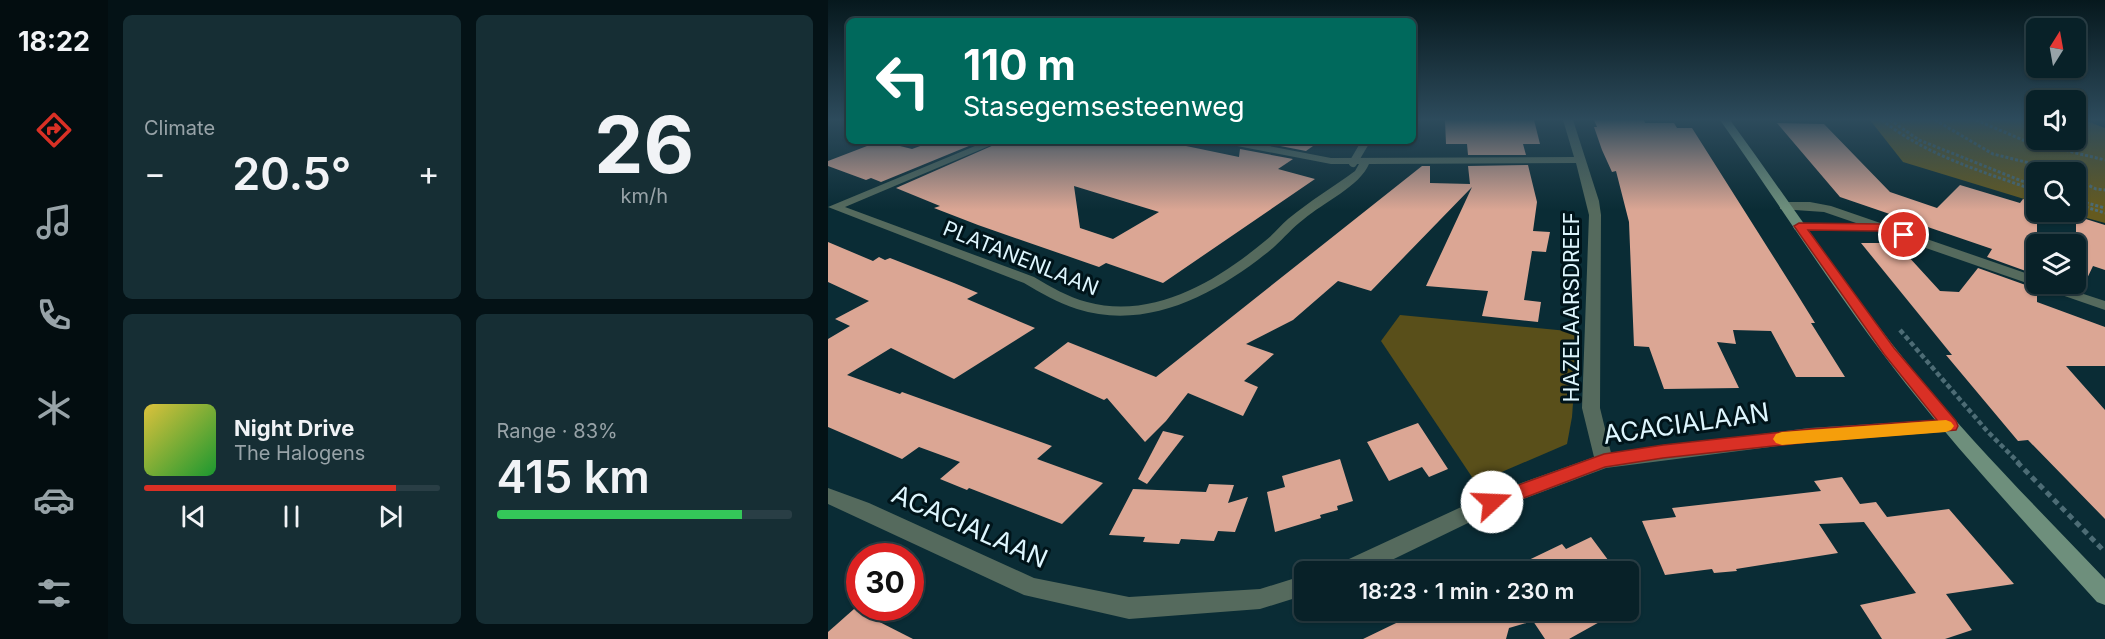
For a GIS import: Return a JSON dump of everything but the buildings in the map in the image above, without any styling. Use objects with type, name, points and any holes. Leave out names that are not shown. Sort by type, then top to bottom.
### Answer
[{"type":"street","name":"PLATANENLAAN","points":[[831,207],[974,150]]},
{"type":"street","points":[[1269,150],[1312,159],[1359,162],[1580,159]]},
{"type":"street","name":"HAZELAARSDREEF","points":[[1577,150],[1595,215],[1591,408],[1604,461]]},
{"type":"street","points":[[1745,150],[1889,351],[1950,426],[2105,596]]},
{"type":"street","name":"PLATANENLAAN","points":[[831,207],[1029,280],[1051,294],[1073,303],[1104,311],[1148,310],[1171,305],[1213,285],[1359,173],[1359,162]]},
{"type":"street","points":[[1784,206],[1810,206],[1827,209],[2026,278]]},
{"type":"street","points":[[1799,226],[1881,227]]},
{"type":"street","points":[[2071,294],[2105,306]]},
{"type":"street","name":"ACACIALAAN","points":[[1367,561],[1492,502],[1604,461],[1809,435],[1950,426]]},
{"type":"street","name":"ACACIALAAN","points":[[828,496],[862,509],[1032,588],[1129,608],[1260,599],[1294,588]]},
{"type":"lane","points":[[1359,162],[1363,150]]},
{"type":"path","points":[[1933,150],[2026,185]]},
{"type":"path","points":[[1943,150],[2026,184]]},
{"type":"path","points":[[1986,150],[1993,154],[2026,162]]},
{"type":"path","points":[[2062,150],[2105,160]]},
{"type":"path","points":[[2086,185],[2105,190]]},
{"type":"path","points":[[2086,205],[2105,210]]},
{"type":"path","points":[[1896,327],[1910,339],[1939,377],[1988,432],[2105,552]]},
{"type":"shaded area","points":[[1893,150],[2105,150],[2105,223],[2086,218],[2086,162],[2026,162],[2026,200],[1903,162]]},
{"type":"shaded area","points":[[1400,315],[1578,332],[1572,417],[1567,444],[1476,483],[1381,341]]},
{"type":"slow traffic","points":[[1782,439],[1809,435],[1946,426]]},
{"type":"route","points":[[1492,502],[1604,461],[1809,435],[1950,426],[1889,351],[1799,226],[1881,227],[1904,235]]}]
